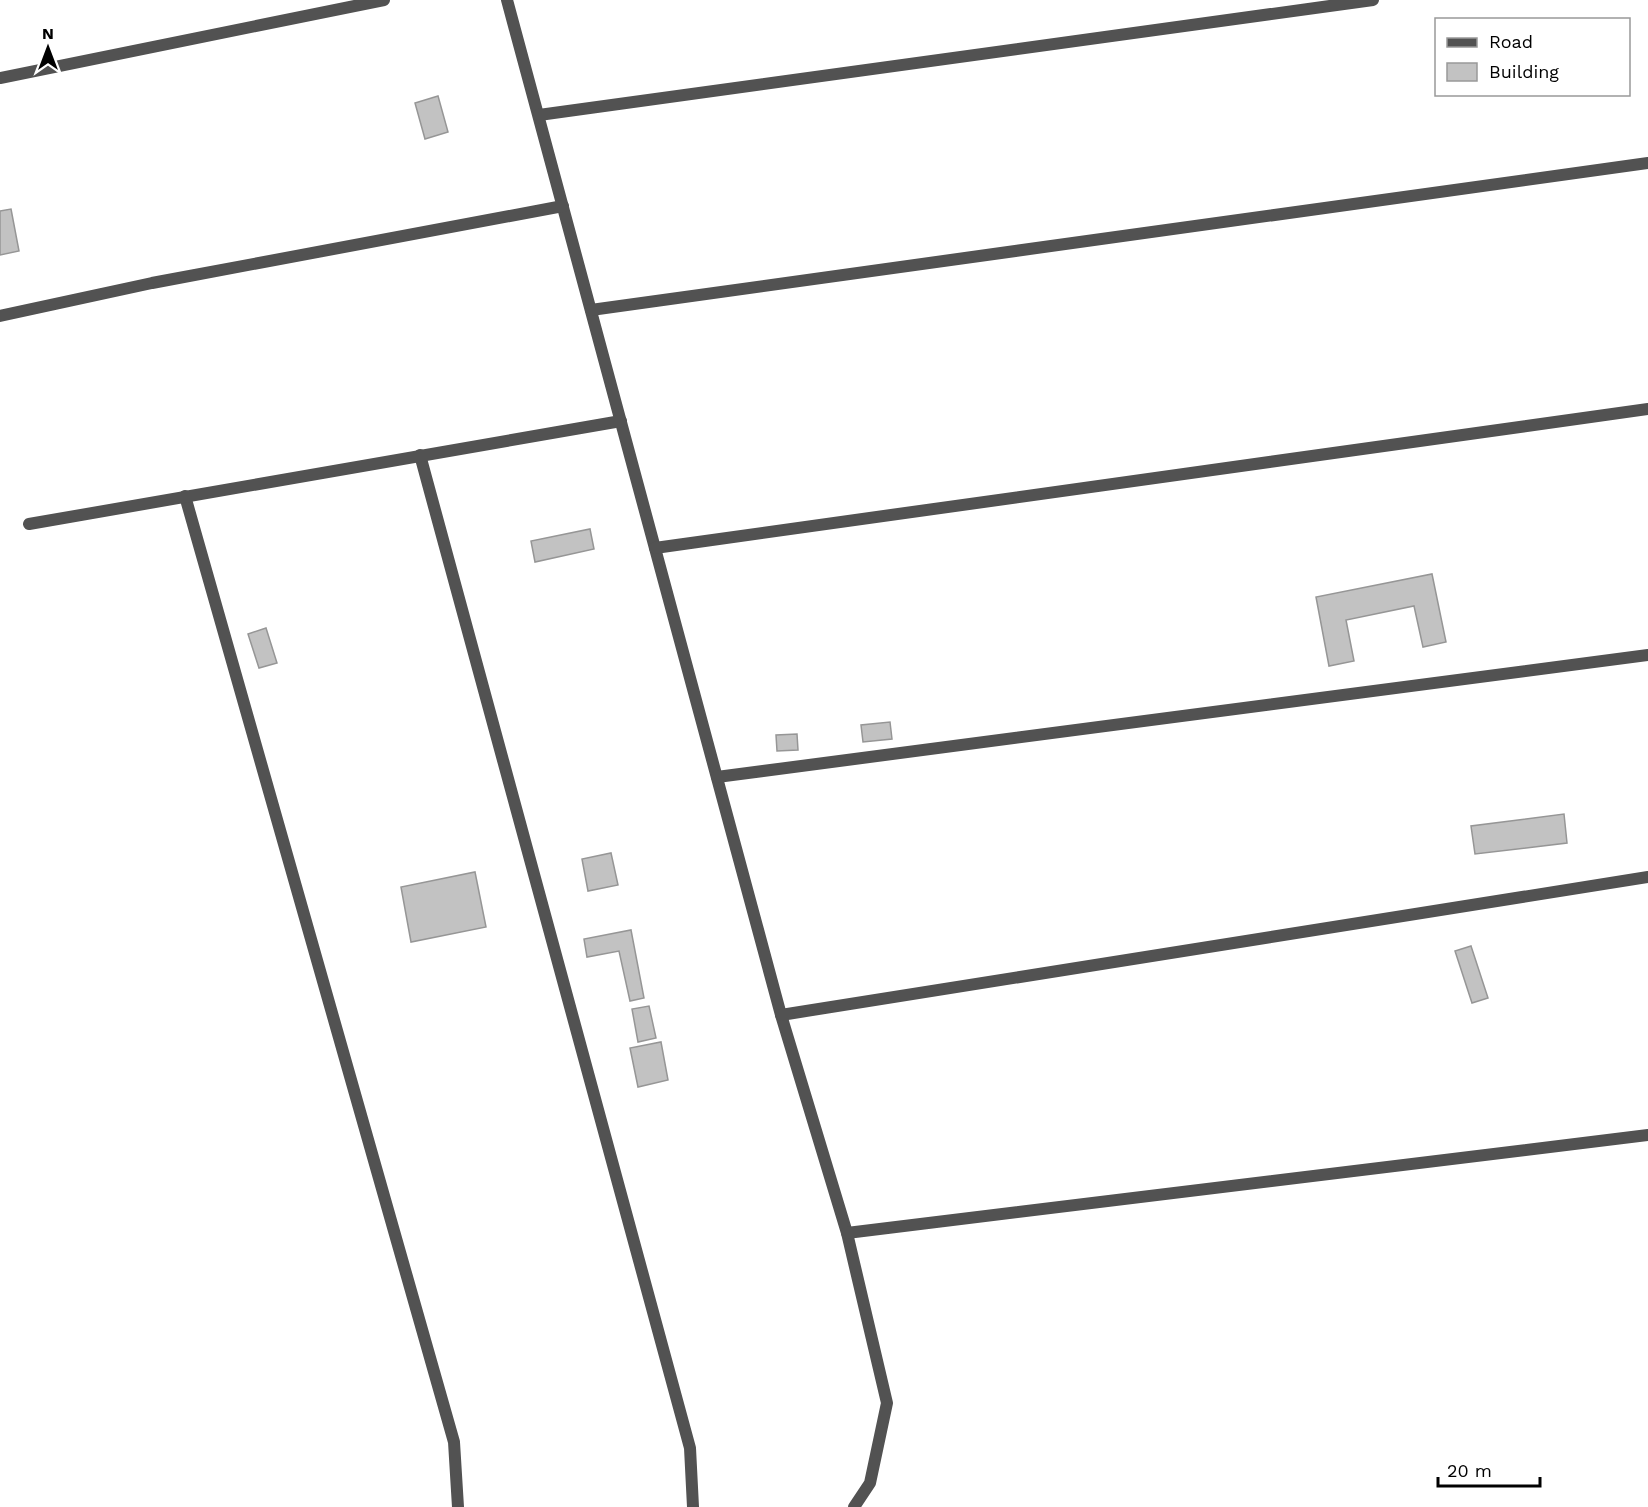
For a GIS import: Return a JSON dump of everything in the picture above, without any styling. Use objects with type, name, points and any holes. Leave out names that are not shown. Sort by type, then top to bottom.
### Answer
[{"type":"street","points":[[0,78],[384,0]]},
{"type":"street","points":[[507,0],[781,1015],[847,1233],[887,1403],[870,1483],[854,1507]]},
{"type":"street","points":[[539,115],[1373,0]]},
{"type":"street","points":[[591,310],[1648,163]]},
{"type":"street","points":[[0,316],[152,283],[563,206]]},
{"type":"street","points":[[655,548],[1648,409]]},
{"type":"street","points":[[28,524],[621,420]]},
{"type":"street","points":[[420,455],[690,1448],[693,1507]]},
{"type":"street","points":[[185,496],[454,1442],[458,1507]]},
{"type":"street","points":[[717,777],[1648,655]]},
{"type":"street","points":[[781,1015],[1648,877]]},
{"type":"street","points":[[847,1233],[1648,1135]]},
{"type":"building","points":[[438,96],[448,132],[425,139],[415,103]]},
{"type":"building","points":[[11,209],[19,251],[0,255],[0,211]]},
{"type":"building","points":[[590,529],[594,549],[535,562],[531,541]]},
{"type":"building","points":[[1432,574],[1446,642],[1423,647],[1414,606],[1346,620],[1354,661],[1329,666],[1316,597]]},
{"type":"building","points":[[266,628],[277,663],[259,668],[248,634]]},
{"type":"building","points":[[890,722],[892,739],[863,742],[861,725]]},
{"type":"building","points":[[797,734],[798,750],[777,751],[776,735]]},
{"type":"building","points":[[1564,814],[1567,843],[1475,854],[1471,826]]},
{"type":"building","points":[[611,853],[618,885],[588,891],[582,859]]},
{"type":"building","points":[[475,872],[486,927],[411,942],[401,887]]},
{"type":"building","points":[[631,930],[644,998],[630,1001],[619,951],[587,957],[584,939]]},
{"type":"building","points":[[1471,946],[1488,998],[1472,1003],[1455,951]]},
{"type":"building","points":[[649,1006],[656,1038],[638,1042],[632,1009]]},
{"type":"building","points":[[661,1042],[668,1080],[638,1087],[630,1048]]}]
